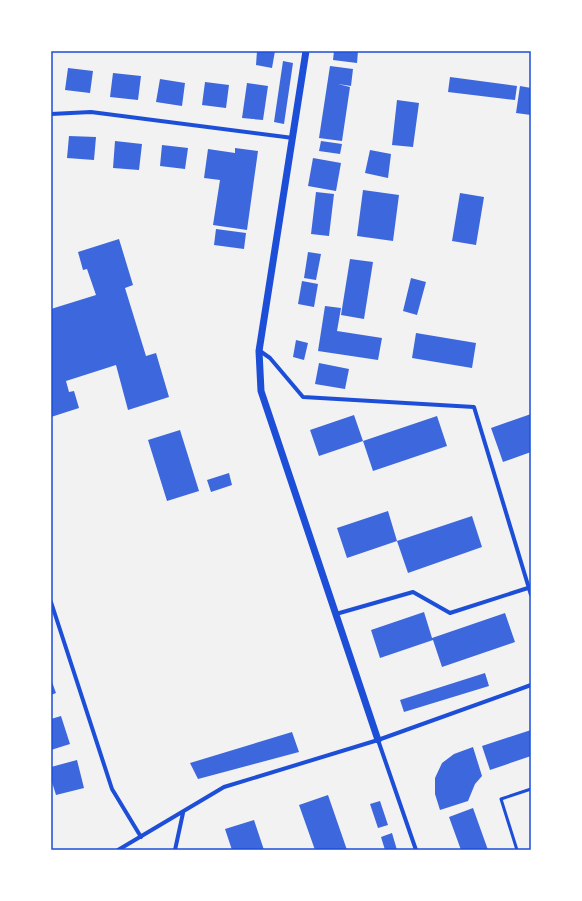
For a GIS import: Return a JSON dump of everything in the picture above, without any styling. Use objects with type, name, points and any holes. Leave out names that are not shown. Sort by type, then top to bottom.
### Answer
[{"type":"street","points":[[306,51],[259,350],[262,391],[416,850]]},
{"type":"street","points":[[51,114],[91,112],[293,138]]},
{"type":"street","points":[[259,350],[270,358],[303,397],[474,407],[530,587],[531,595]]},
{"type":"street","points":[[336,614],[413,592],[450,613],[530,587]]},
{"type":"street","points":[[51,602],[112,789],[141,837]]},
{"type":"street","points":[[118,850],[183,813],[224,787],[378,740],[531,685]]},
{"type":"street","points":[[175,850],[183,813]]},
{"type":"lane","points":[[517,850],[502,799],[531,789]]},
{"type":"building","points":[[257,51],[275,51],[272,68],[256,65]]},
{"type":"building","points":[[334,51],[358,51],[357,63],[333,60]]},
{"type":"building","points":[[283,61],[293,63],[284,124],[274,122]]},
{"type":"building","points":[[330,66],[353,69],[351,86],[338,84],[350,87],[342,141],[319,138]]},
{"type":"building","points":[[68,68],[93,71],[90,93],[65,90]]},
{"type":"building","points":[[113,73],[141,76],[138,100],[110,97]]},
{"type":"building","points":[[450,77],[517,86],[515,100],[448,92]]},
{"type":"building","points":[[160,79],[185,83],[182,106],[156,102]]},
{"type":"building","points":[[205,82],[229,85],[226,108],[202,105]]},
{"type":"building","points":[[247,83],[268,86],[263,120],[242,118]]},
{"type":"building","points":[[520,86],[531,88],[531,115],[516,113]]},
{"type":"building","points":[[397,100],[419,103],[413,147],[392,145]]},
{"type":"building","points":[[69,136],[96,137],[94,160],[67,158]]},
{"type":"building","points":[[115,141],[142,144],[139,170],[113,168]]},
{"type":"building","points":[[321,141],[342,144],[340,154],[319,151]]},
{"type":"building","points":[[162,145],[188,148],[185,169],[160,166]]},
{"type":"building","points":[[235,148],[258,151],[247,230],[213,225],[220,180],[204,178],[208,149],[235,153]]},
{"type":"building","points":[[370,150],[391,154],[388,178],[365,173]]},
{"type":"building","points":[[313,158],[341,163],[336,191],[308,186]]},
{"type":"building","points":[[363,190],[399,195],[393,241],[357,236]]},
{"type":"building","points":[[316,192],[334,194],[329,236],[311,234]]},
{"type":"building","points":[[460,193],[484,197],[476,245],[452,241]]},
{"type":"building","points":[[216,229],[246,233],[244,249],[214,245]]},
{"type":"building","points":[[119,239],[133,285],[125,288],[146,356],[156,353],[169,397],[128,410],[116,365],[66,381],[69,392],[74,391],[79,408],[51,417],[51,309],[96,295],[87,269],[83,270],[78,252]]},
{"type":"building","points":[[308,252],[321,254],[316,280],[304,278]]},
{"type":"building","points":[[350,259],[373,262],[364,319],[341,315]]},
{"type":"building","points":[[411,278],[426,282],[417,315],[403,311]]},
{"type":"building","points":[[302,281],[318,284],[314,307],[298,304]]},
{"type":"building","points":[[325,306],[341,308],[337,331],[382,338],[378,360],[318,351]]},
{"type":"building","points":[[416,333],[476,343],[472,368],[412,358]]},
{"type":"building","points":[[296,340],[308,343],[304,360],[293,357]]},
{"type":"building","points":[[319,363],[349,369],[345,389],[315,384]]},
{"type":"building","points":[[531,414],[531,452],[503,462],[491,428]]},
{"type":"building","points":[[354,415],[363,441],[319,456],[310,430]]},
{"type":"building","points":[[437,416],[447,446],[373,471],[363,441]]},
{"type":"building","points":[[180,430],[199,491],[167,501],[148,440]]},
{"type":"building","points":[[229,473],[232,485],[211,492],[207,480]]},
{"type":"building","points":[[388,511],[397,541],[347,558],[337,528]]},
{"type":"building","points":[[472,516],[482,547],[408,573],[397,541]]},
{"type":"building","points":[[424,612],[432,638],[505,613],[515,642],[442,667],[433,640],[380,658],[371,630]]},
{"type":"building","points":[[485,673],[489,686],[404,712],[400,700]]},
{"type":"building","points":[[51,679],[56,693],[51,695]]},
{"type":"building","points":[[61,716],[70,744],[51,750],[51,719]]},
{"type":"building","points":[[531,730],[531,756],[490,770],[482,746]]},
{"type":"building","points":[[292,732],[299,752],[198,779],[190,763]]},
{"type":"building","points":[[473,747],[482,776],[475,784],[468,801],[440,810],[435,794],[435,778],[442,763],[454,754]]},
{"type":"building","points":[[77,760],[84,788],[56,795],[51,779],[51,767]]},
{"type":"building","points":[[328,795],[347,850],[315,850],[299,805]]},
{"type":"building","points":[[380,801],[388,825],[378,828],[370,804]]},
{"type":"building","points":[[473,808],[488,850],[461,850],[449,817]]},
{"type":"building","points":[[254,820],[264,850],[232,850],[225,829]]},
{"type":"building","points":[[392,833],[397,850],[385,850],[381,837]]}]
